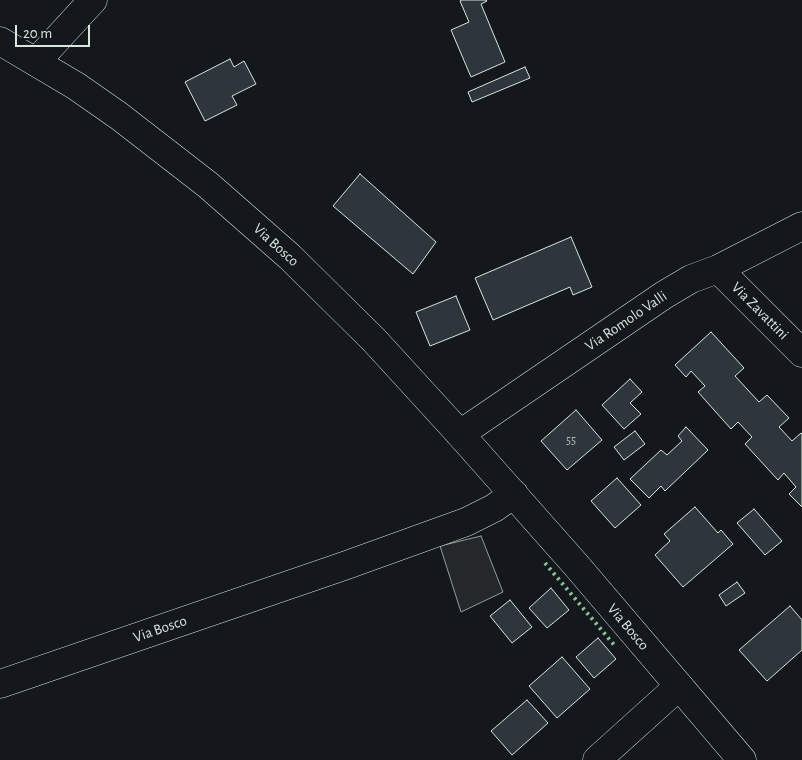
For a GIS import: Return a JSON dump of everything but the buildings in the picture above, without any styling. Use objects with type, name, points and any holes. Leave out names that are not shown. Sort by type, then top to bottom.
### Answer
[{"type":"street","points":[[36,62],[92,0]]},
{"type":"street","name":"Via Bosco","points":[[0,41],[76,86],[119,116],[208,185],[290,257],[374,340],[514,494],[742,760]]},
{"type":"street","name":"Via Romolo Valli","points":[[460,434],[664,295],[691,279],[718,270],[802,226]]},
{"type":"street","name":"Via Zavattini","points":[[718,270],[802,353]]},
{"type":"street","name":"Via Bosco","points":[[0,684],[466,522],[494,508],[514,494]]},
{"type":"street","points":[[596,760],[679,686]]},
{"type":"shaded area","points":[[481,536],[503,592],[461,612],[440,546]]},
{"type":"hedge","points":[[545,563],[615,646]]}]
